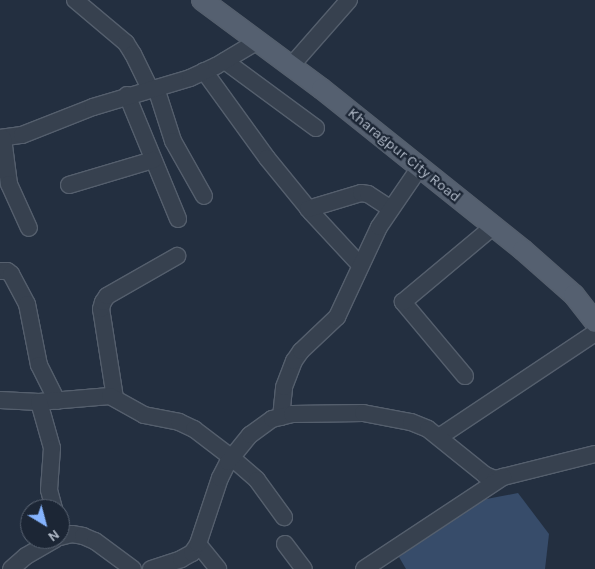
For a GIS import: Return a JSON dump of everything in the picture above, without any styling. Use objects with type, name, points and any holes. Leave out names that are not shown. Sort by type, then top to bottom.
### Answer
[{"type":"main road","name":"Kharagpur City Road","points":[[202,0],[291,66],[494,226],[574,294],[595,322]]},
{"type":"street","points":[[75,0],[126,43],[153,89],[173,141],[204,196]]},
{"type":"street","points":[[291,66],[349,0]]},
{"type":"street","points":[[28,228],[10,184],[1,138],[22,135],[128,95],[153,89],[204,71],[258,41]]},
{"type":"street","points":[[225,61],[316,128]]},
{"type":"street","points":[[204,71],[267,158],[308,209],[360,265]]},
{"type":"street","points":[[128,95],[178,219]]},
{"type":"street","points":[[69,185],[153,160]]},
{"type":"street","points":[[281,417],[284,388],[294,361],[301,351],[337,317],[379,227],[420,167]]},
{"type":"street","points":[[308,209],[361,194],[368,194],[391,209]]},
{"type":"street","points":[[465,376],[404,302],[494,226]]},
{"type":"street","points":[[116,398],[101,309],[103,302],[107,296],[177,256]]},
{"type":"street","points":[[0,271],[7,271],[11,274],[27,304],[39,364],[58,401]]},
{"type":"street","points":[[439,437],[595,333]]},
{"type":"street","points":[[0,400],[39,402],[100,396],[116,398],[144,415],[179,422],[194,429],[257,480],[284,518]]},
{"type":"street","points":[[39,402],[52,448],[48,490],[51,499]]},
{"type":"street","points":[[151,569],[181,559],[192,553],[198,544],[220,478],[232,458],[250,435],[267,422],[292,414],[363,413],[411,422],[428,429],[485,475],[495,479],[595,454]]},
{"type":"street","points":[[364,569],[503,477]]},
{"type":"street","points":[[70,534],[83,536],[95,541],[131,568]]},
{"type":"street","points":[[198,544],[218,569]]},
{"type":"street","points":[[285,544],[304,569]]},
{"type":"street","points":[[11,569],[37,549]]},
{"type":"water","points":[[518,493],[549,534],[545,569],[406,569],[399,557],[435,528],[476,501]]}]
